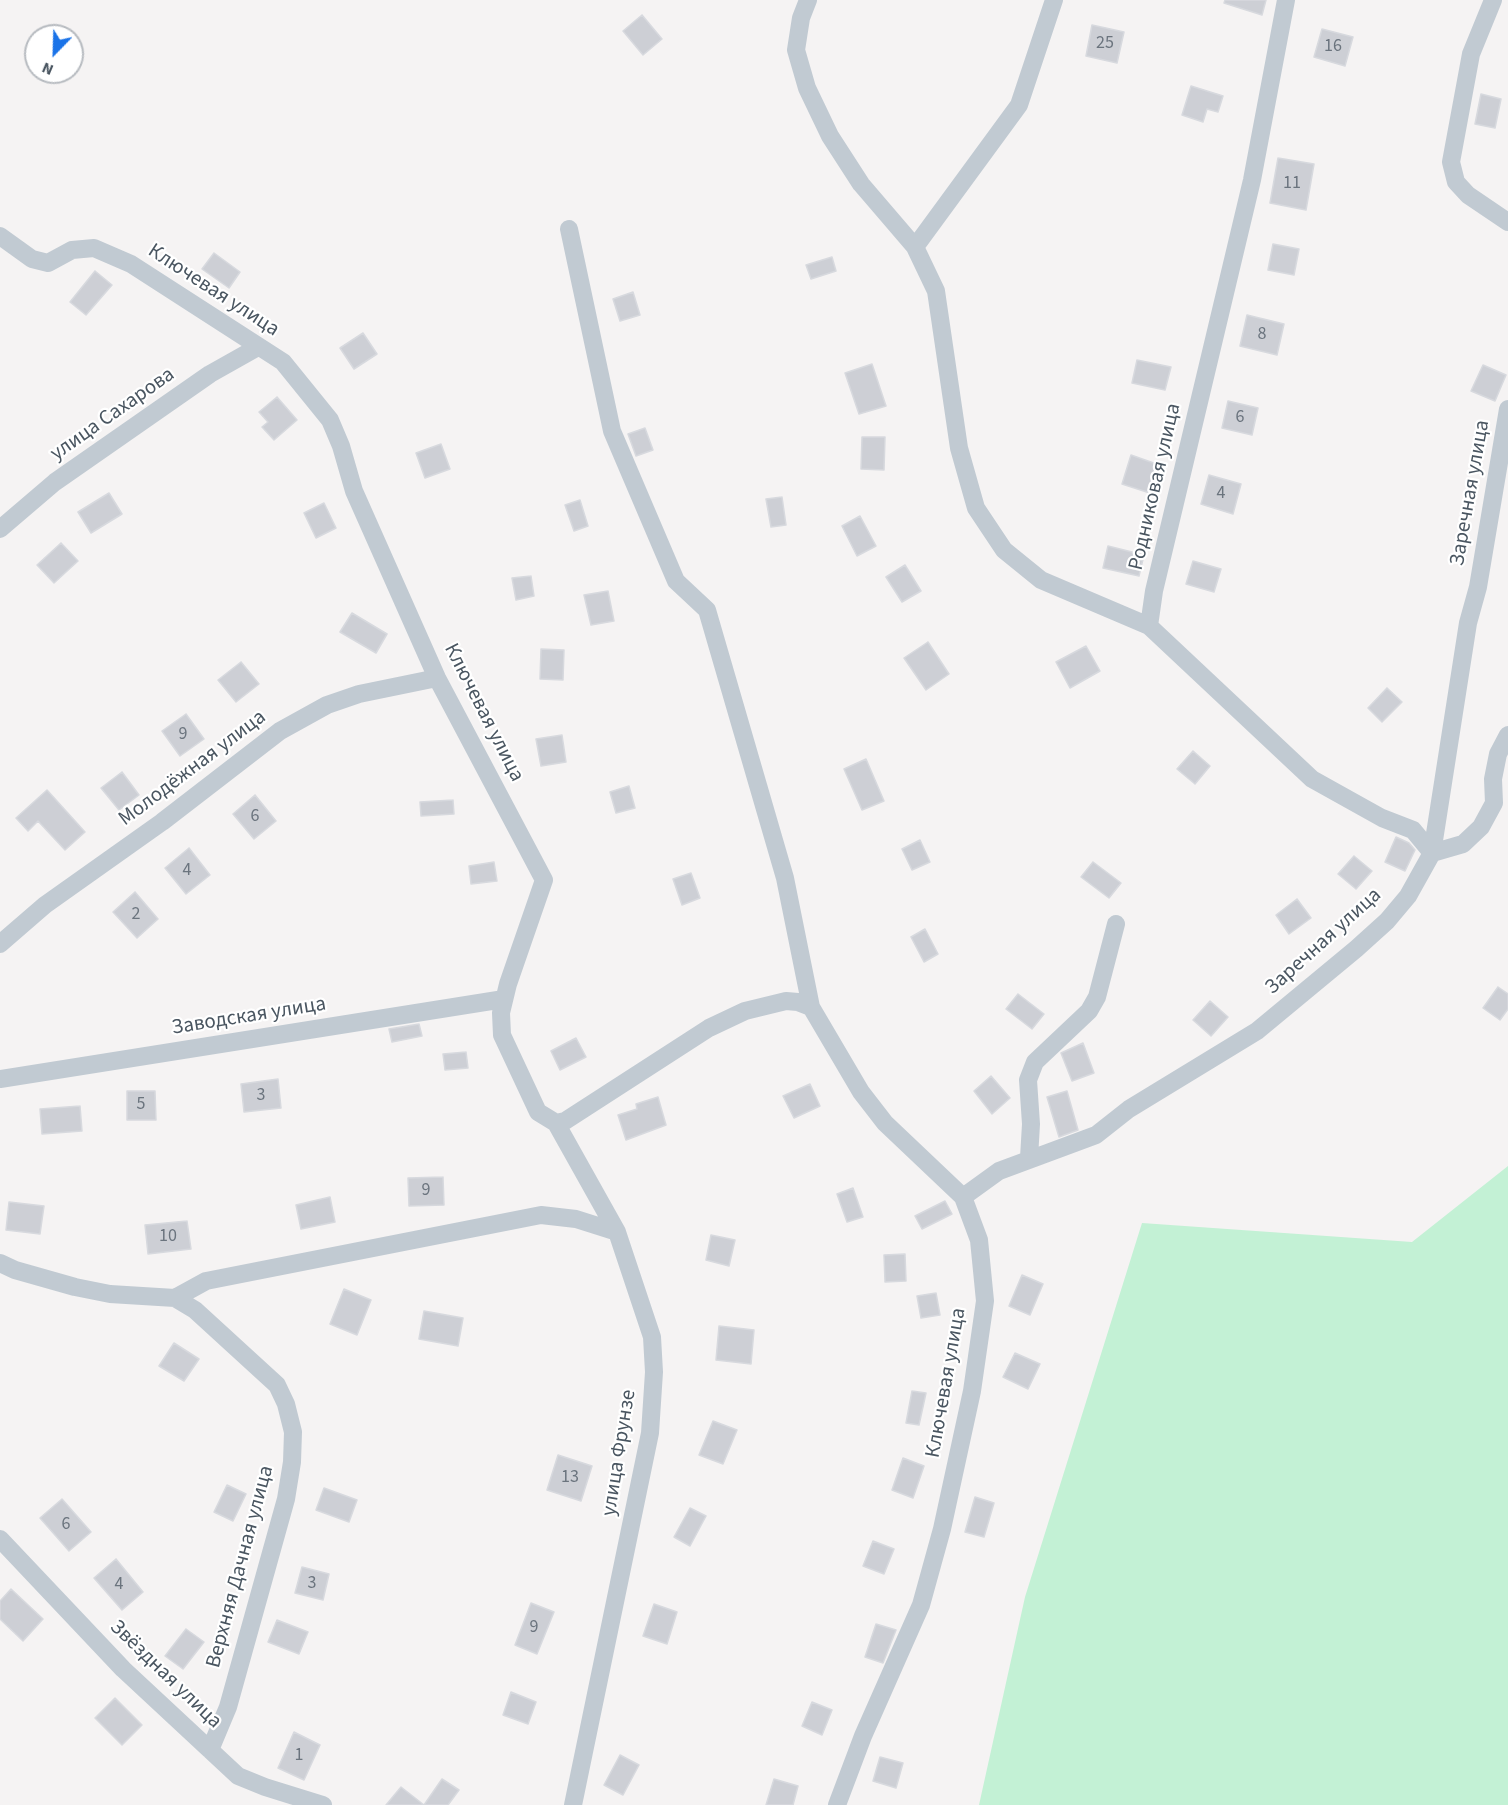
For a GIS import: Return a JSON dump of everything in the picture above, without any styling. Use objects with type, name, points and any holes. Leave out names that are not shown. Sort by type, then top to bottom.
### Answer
[{"type":"street","points":[[808,0],[801,18],[796,50],[807,88],[830,136],[861,184],[915,247],[936,291],[959,448],[976,508],[1004,550],[1041,580],[1149,626],[1312,779],[1382,818],[1413,830],[1432,852],[1462,844],[1481,827],[1494,803],[1493,779],[1498,754],[1508,735]]},
{"type":"street","points":[[915,247],[1020,105],[1054,0]]},
{"type":"street","name":"Родниковая улица","points":[[1149,626],[1154,591],[1252,180],[1286,0]]},
{"type":"street","points":[[1493,0],[1471,54],[1451,162],[1456,182],[1468,195],[1508,222]]},
{"type":"street","name":"Ключевая улица","points":[[569,229],[612,431],[676,581],[707,610],[785,878],[811,1007],[861,1092],[885,1123],[963,1197],[979,1240],[985,1301],[972,1391],[942,1529],[921,1605],[862,1736],[837,1805]]},
{"type":"street","name":"Ключевая улица","points":[[0,236],[32,259],[48,263],[72,250],[94,248],[131,264],[283,362],[330,420],[354,492],[437,678],[544,880],[504,999],[502,1035],[538,1112],[556,1123]]},
{"type":"street","name":"улица Сахарова","points":[[0,529],[56,482],[210,374],[258,347]]},
{"type":"street","name":"Заречная улица","points":[[963,1197],[999,1171],[1096,1135],[1129,1109],[1257,1031],[1387,921],[1408,896],[1432,852],[1466,632],[1478,587],[1508,409]]},
{"type":"street","name":"Молодёжная улица","points":[[0,944],[45,905],[162,822],[280,731],[327,705],[359,694],[437,678]]},
{"type":"street","points":[[1029,1158],[1031,1124],[1028,1080],[1035,1062],[1089,1011],[1097,998],[1116,924]]},
{"type":"street","name":"Заводская улица","points":[[0,1079],[504,999]]},
{"type":"street","points":[[556,1123],[565,1121],[710,1028],[745,1011],[786,1001],[811,1007]]},
{"type":"street","name":"улица Фрунзе","points":[[556,1123],[617,1232],[652,1337],[654,1372],[650,1433],[573,1805]]},
{"type":"street","points":[[175,1298],[206,1281],[541,1215],[576,1219],[617,1232]]},
{"type":"street","name":"Верхняя Дачная улица","points":[[0,1263],[15,1270],[75,1287],[111,1294],[175,1298],[195,1310],[277,1385],[286,1404],[293,1432],[292,1462],[285,1499],[228,1707],[210,1750]]},
{"type":"street","name":"Звёздная улица","points":[[0,1539],[123,1668],[238,1776],[323,1805]]},
{"type":"green space","points":[[1508,1166],[1508,1805],[979,1805],[1025,1597],[1142,1223],[1412,1242]]},
{"type":"building","points":[[1225,0],[1266,0],[1262,15],[1224,3]]},
{"type":"building","points":[[642,15],[662,39],[643,55],[623,31]]},
{"type":"building","points":[[1092,25],[1124,32],[1117,63],[1086,56]]},
{"type":"building","points":[[1322,29],[1353,37],[1345,66],[1314,57]]},
{"type":"building","points":[[1191,86],[1223,96],[1218,112],[1207,109],[1203,122],[1182,115]]},
{"type":"building","points":[[1481,94],[1501,99],[1495,128],[1475,124]]},
{"type":"building","points":[[1278,158],[1314,164],[1306,210],[1270,203]]},
{"type":"building","points":[[1273,244],[1299,249],[1294,275],[1268,270]]},
{"type":"building","points":[[214,253],[240,272],[229,288],[202,269]]},
{"type":"building","points":[[832,257],[836,271],[811,279],[806,265]]},
{"type":"building","points":[[95,271],[112,285],[86,315],[70,302]]},
{"type":"building","points":[[633,292],[640,315],[620,321],[613,299]]},
{"type":"building","points":[[1247,315],[1284,324],[1277,355],[1240,346]]},
{"type":"building","points":[[363,333],[377,354],[354,369],[340,348]]},
{"type":"building","points":[[1137,360],[1171,367],[1165,390],[1132,383]]},
{"type":"building","points":[[872,364],[886,406],[859,414],[845,373]]},
{"type":"building","points":[[1483,365],[1506,375],[1495,401],[1471,391]]},
{"type":"building","points":[[277,397],[297,420],[274,440],[262,427],[268,422],[259,412]]},
{"type":"building","points":[[1228,401],[1258,408],[1252,435],[1222,428]]},
{"type":"building","points":[[645,428],[653,450],[636,456],[628,434]]},
{"type":"building","points":[[862,437],[885,437],[884,470],[861,469]]},
{"type":"building","points":[[441,444],[450,469],[425,478],[416,453]]},
{"type":"building","points":[[1131,455],[1165,467],[1156,495],[1122,484]]},
{"type":"building","points":[[1209,475],[1241,484],[1233,514],[1201,504]]},
{"type":"building","points":[[109,493],[122,514],[91,533],[78,512]]},
{"type":"building","points":[[782,497],[786,525],[771,527],[766,499]]},
{"type":"building","points":[[580,500],[588,526],[574,531],[565,505]]},
{"type":"building","points":[[324,503],[336,528],[316,538],[304,513]]},
{"type":"building","points":[[860,516],[876,546],[857,556],[842,526]]},
{"type":"building","points":[[61,543],[78,561],[54,583],[37,565]]},
{"type":"building","points":[[1108,546],[1144,555],[1139,576],[1103,568]]},
{"type":"building","points":[[1193,561],[1221,569],[1214,592],[1186,584]]},
{"type":"building","points":[[905,565],[921,591],[902,602],[886,577]]},
{"type":"building","points":[[531,576],[534,596],[516,600],[512,578]]},
{"type":"building","points":[[608,591],[614,621],[591,625],[584,595]]},
{"type":"building","points":[[352,613],[387,634],[376,653],[340,632]]},
{"type":"building","points":[[928,642],[949,674],[926,690],[904,658]]},
{"type":"building","points":[[1086,646],[1100,671],[1070,688],[1056,662]]},
{"type":"building","points":[[541,649],[564,650],[563,680],[540,679]]},
{"type":"building","points":[[241,662],[259,684],[236,702],[218,680]]},
{"type":"building","points":[[1387,688],[1402,702],[1382,722],[1368,708]]},
{"type":"building","points":[[186,714],[204,739],[180,756],[162,731]]},
{"type":"building","points":[[562,735],[566,762],[541,766],[536,739]]},
{"type":"building","points":[[1193,751],[1210,766],[1195,784],[1177,769]]},
{"type":"building","points":[[866,759],[884,801],[862,810],[844,769]]},
{"type":"building","points":[[122,772],[139,795],[119,810],[101,788]]},
{"type":"building","points":[[629,786],[635,808],[616,813],[610,792]]},
{"type":"building","points":[[47,790],[85,832],[65,850],[38,821],[28,831],[16,818]]},
{"type":"building","points":[[255,795],[276,821],[254,839],[233,814]]},
{"type":"building","points":[[453,800],[454,814],[421,816],[420,802]]},
{"type":"building","points":[[1396,837],[1409,843],[1415,850],[1405,871],[1385,862]]},
{"type":"building","points":[[920,840],[930,862],[912,870],[902,849]]},
{"type":"building","points":[[189,848],[210,875],[186,894],[165,868]]},
{"type":"building","points":[[1354,856],[1372,871],[1356,889],[1338,874]]},
{"type":"building","points":[[494,862],[497,881],[471,884],[469,866]]},
{"type":"building","points":[[1093,862],[1121,883],[1109,898],[1081,877]]},
{"type":"building","points":[[691,873],[700,898],[682,905],[673,879]]},
{"type":"building","points":[[135,892],[158,919],[137,938],[113,912]]},
{"type":"building","points":[[1297,899],[1311,918],[1289,934],[1276,915]]},
{"type":"building","points":[[925,929],[938,954],[924,962],[911,937]]},
{"type":"building","points":[[1498,987],[1508,994],[1508,1009],[1500,1020],[1483,1008]]},
{"type":"building","points":[[1018,994],[1044,1014],[1032,1029],[1006,1009]]},
{"type":"building","points":[[1210,1001],[1228,1017],[1211,1036],[1193,1020]]},
{"type":"building","points":[[419,1024],[422,1036],[392,1042],[389,1029]]},
{"type":"building","points":[[576,1038],[586,1057],[560,1070],[551,1051]]},
{"type":"building","points":[[1083,1043],[1094,1073],[1072,1081],[1061,1053]]},
{"type":"building","points":[[466,1052],[468,1068],[445,1070],[443,1054]]},
{"type":"building","points":[[991,1076],[1010,1098],[992,1114],[974,1091]]},
{"type":"building","points":[[278,1079],[281,1108],[244,1112],[241,1084]]},
{"type":"building","points":[[810,1084],[820,1106],[794,1118],[783,1096]]},
{"type":"building","points":[[127,1091],[155,1091],[156,1120],[127,1120]]},
{"type":"building","points":[[1067,1091],[1078,1130],[1059,1137],[1047,1097]]},
{"type":"building","points":[[658,1097],[666,1125],[626,1140],[618,1115],[637,1109],[636,1104]]},
{"type":"building","points":[[80,1106],[82,1131],[42,1134],[40,1109]]},
{"type":"building","points":[[443,1177],[444,1205],[409,1206],[408,1178]]},
{"type":"building","points":[[853,1188],[863,1217],[847,1222],[837,1194]]},
{"type":"building","points":[[330,1197],[335,1222],[301,1229],[296,1205]]},
{"type":"building","points":[[945,1201],[952,1214],[922,1229],[915,1216]]},
{"type":"building","points":[[9,1202],[44,1206],[40,1234],[6,1230]]},
{"type":"building","points":[[187,1221],[191,1249],[148,1254],[145,1225]]},
{"type":"building","points":[[711,1235],[735,1240],[729,1266],[706,1260]]},
{"type":"building","points":[[905,1254],[906,1281],[885,1282],[884,1255]]},
{"type":"building","points":[[1022,1275],[1043,1284],[1030,1315],[1009,1306]]},
{"type":"building","points":[[344,1289],[371,1300],[357,1335],[330,1324]]},
{"type":"building","points":[[936,1293],[940,1315],[921,1318],[917,1296]]},
{"type":"building","points":[[424,1311],[463,1318],[458,1346],[419,1339]]},
{"type":"building","points":[[719,1326],[754,1330],[751,1364],[716,1360]]},
{"type":"building","points":[[174,1343],[199,1359],[184,1381],[159,1366]]},
{"type":"building","points":[[1015,1353],[1040,1364],[1028,1389],[1003,1377]]},
{"type":"building","points":[[912,1391],[926,1393],[919,1425],[906,1423]]},
{"type":"building","points":[[713,1421],[737,1430],[723,1464],[699,1455]]},
{"type":"building","points":[[558,1455],[592,1466],[581,1501],[547,1490]]},
{"type":"building","points":[[903,1458],[924,1466],[913,1498],[892,1490]]},
{"type":"building","points":[[227,1485],[246,1494],[233,1521],[214,1512]]},
{"type":"building","points":[[324,1488],[357,1500],[349,1522],[316,1510]]},
{"type":"building","points":[[975,1497],[994,1503],[984,1537],[965,1532]]},
{"type":"building","points":[[62,1499],[91,1532],[69,1551],[40,1518]]},
{"type":"building","points":[[690,1508],[706,1516],[690,1546],[674,1537]]},
{"type":"building","points":[[873,1541],[894,1549],[884,1574],[863,1566]]},
{"type":"building","points":[[116,1559],[143,1592],[122,1610],[94,1578]]},
{"type":"building","points":[[302,1567],[329,1574],[323,1600],[295,1593]]},
{"type":"building","points":[[11,1589],[43,1619],[23,1641],[0,1619],[0,1601]]},
{"type":"building","points":[[531,1603],[554,1612],[537,1654],[515,1645]]},
{"type":"building","points":[[654,1604],[677,1612],[667,1644],[643,1636]]},
{"type":"building","points":[[277,1620],[308,1632],[299,1654],[268,1642]]},
{"type":"building","points":[[876,1624],[896,1630],[883,1663],[865,1657]]},
{"type":"building","points":[[186,1629],[204,1642],[183,1669],[165,1656]]},
{"type":"building","points":[[511,1692],[536,1702],[528,1724],[503,1715]]},
{"type":"building","points":[[115,1698],[142,1725],[122,1745],[95,1718]]},
{"type":"building","points":[[812,1702],[832,1710],[822,1735],[802,1726]]},
{"type":"building","points":[[294,1732],[320,1745],[304,1780],[278,1768]]},
{"type":"building","points":[[620,1755],[639,1765],[623,1795],[604,1785]]},
{"type":"building","points":[[880,1757],[903,1763],[896,1788],[873,1781]]},
{"type":"building","points":[[442,1779],[459,1790],[448,1805],[424,1805]]},
{"type":"building","points":[[774,1779],[798,1786],[793,1805],[766,1805]]},
{"type":"building","points":[[401,1787],[424,1805],[386,1805]]}]
